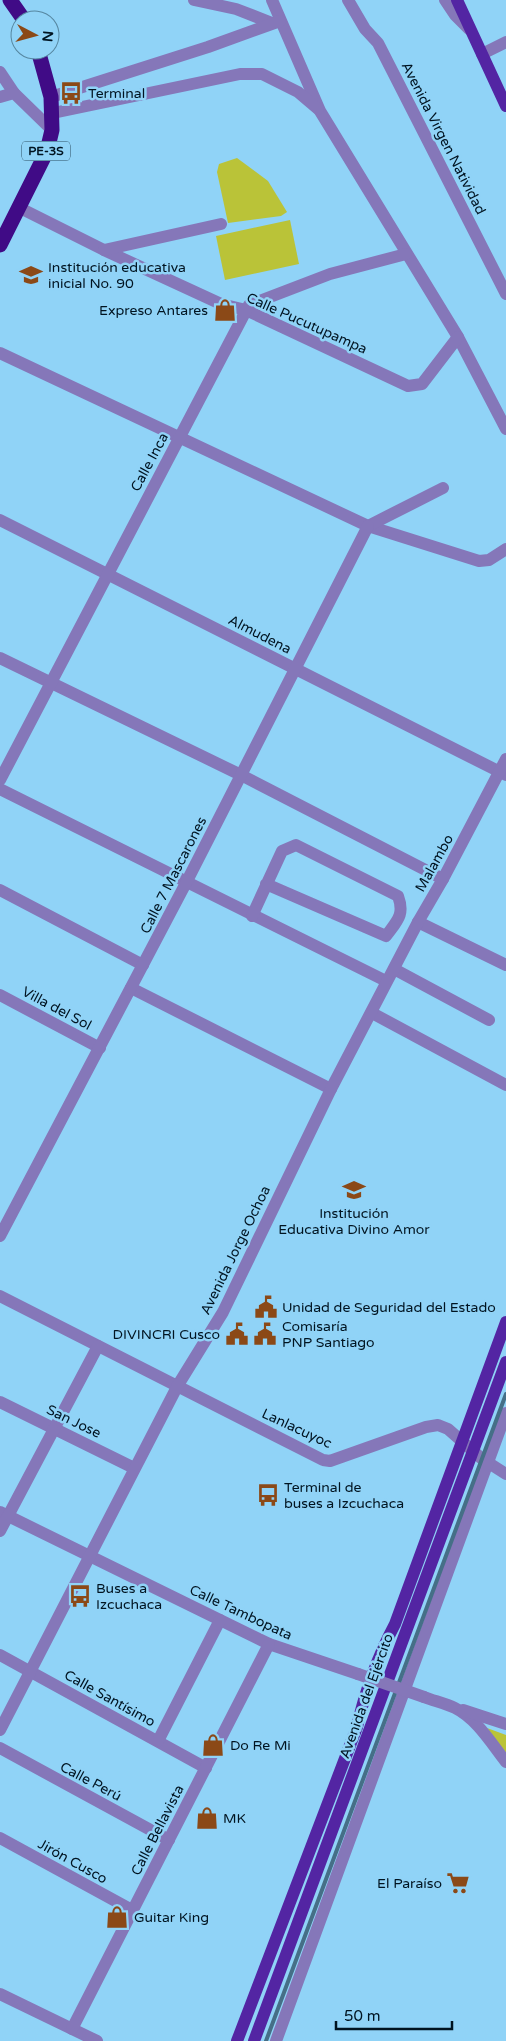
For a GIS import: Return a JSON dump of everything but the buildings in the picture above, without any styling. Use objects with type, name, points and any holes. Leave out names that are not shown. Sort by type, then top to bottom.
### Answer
[{"type":"highway","name":"PE-3S","points":[[0,245],[47,151],[52,130],[53,113],[51,97],[41,60]]},
{"type":"main road","points":[[457,0],[506,106]]},
{"type":"main road","name":"Avenida del Ejército","points":[[237,2041],[357,1727],[368,1706],[390,1650],[395,1624],[506,1322]]},
{"type":"main road","name":"Avenida del Ejército","points":[[254,2041],[506,1362]]},
{"type":"street","points":[[194,0],[236,9],[276,22]]},
{"type":"street","points":[[272,0],[276,22],[320,111],[458,337],[506,429]]},
{"type":"street","name":"Avenida Virgen Natividad","points":[[348,0],[365,29],[378,43],[506,294]]},
{"type":"street","points":[[445,0],[455,15],[470,30]]},
{"type":"street","points":[[51,97],[200,49],[276,22]]},
{"type":"street","points":[[482,54],[506,42]]},
{"type":"street","points":[[0,72],[14,93],[52,130]]},
{"type":"street","points":[[53,113],[240,74],[262,74],[298,92],[320,111]]},
{"type":"street","points":[[0,97],[14,93]]},
{"type":"street","name":"Calle Pucutupampa","points":[[18,207],[104,250],[221,304],[246,310],[408,386],[422,384],[458,337]]},
{"type":"street","points":[[104,250],[221,224]]},
{"type":"street","points":[[246,310],[249,305],[330,274],[406,254]]},
{"type":"street","name":"Calle Inca","points":[[0,780],[246,310]]},
{"type":"street","points":[[0,352],[368,526],[479,562],[489,560],[506,549]]},
{"type":"street","points":[[368,526],[443,488]]},
{"type":"street","name":"Almudena","points":[[0,520],[503,773]]},
{"type":"street","name":"Calle 7 Mascarones","points":[[0,1236],[143,966],[368,526]]},
{"type":"street","points":[[0,658],[241,775],[443,879]]},
{"type":"street","name":"Malambo","points":[[386,982],[503,773],[506,759]]},
{"type":"street","points":[[0,789],[386,982]]},
{"type":"street","points":[[252,916],[266,884],[282,851],[296,845],[398,896],[402,906],[400,917],[386,936],[266,884]]},
{"type":"street","points":[[0,890],[143,966]]},
{"type":"street","points":[[418,922],[506,965]]},
{"type":"street","points":[[394,969],[489,1020]]},
{"type":"street","name":"Avenida Jorge Ochoa","points":[[0,1730],[134,1468],[178,1386],[223,1312],[331,1089],[372,1013],[386,982]]},
{"type":"street","points":[[131,988],[331,1089]]},
{"type":"street","name":"Villa del Sol","points":[[0,995],[100,1048]]},
{"type":"street","points":[[372,1013],[506,1085]]},
{"type":"street","name":"Lanlacuyoc","points":[[0,1296],[326,1461],[431,1426],[443,1426],[472,1451],[506,1474]]},
{"type":"street","points":[[0,1532],[4,1515],[54,1429],[98,1346]]},
{"type":"street","name":"San Jose","points":[[0,1402],[134,1468]]},
{"type":"street","points":[[276,2041],[506,1413]]},
{"type":"street","name":"Calle Tambopata","points":[[4,1515],[90,1555],[269,1644],[454,1707],[477,1725],[506,1762]]},
{"type":"street","points":[[158,1741],[220,1620]]},
{"type":"street","name":"Calle Bellavista","points":[[72,2029],[269,1644]]},
{"type":"street","name":"Calle Santísimo","points":[[0,1655],[206,1768]]},
{"type":"street","points":[[454,1707],[506,1724]]},
{"type":"street","name":"Calle Perú","points":[[0,1748],[169,1840]]},
{"type":"street","name":"Jirón Cusco","points":[[0,1838],[132,1910]]},
{"type":"street","points":[[0,1994],[97,2041]]},
{"type":"green space","points":[[237,158],[268,181],[287,212],[281,216],[228,223],[217,172],[219,164]]},
{"type":"green space","points":[[290,220],[299,264],[225,280],[216,236]]},
{"type":"green space","points":[[487,1728],[506,1735],[506,1753]]},
{"type":"railway","points":[[266,2041],[506,1394]]},
{"type":"place","name":"Terminal","points":[[71,93]]},
{"type":"place","name":"Institución educativa inicial No. 90","points":[[31,275]]},
{"type":"place","name":"Expreso Antares","points":[[225,310]]},
{"type":"place","name":"Institución Educativa Divino Amor","points":[[354,1190]]},
{"type":"place","name":"Unidad de Seguridad del Estado","points":[[266,1307]]},
{"type":"place","name":"DIVINCRI Cusco","points":[[237,1334]]},
{"type":"place","name":"Comisaría PNP Santiago","points":[[265,1334]]},
{"type":"place","name":"Terminal de buses a Izcuchaca","points":[[268,1495]]},
{"type":"place","name":"Buses a Izcuchaca","points":[[80,1596]]},
{"type":"place","name":"Do Re Mi","points":[[213,1745]]},
{"type":"place","name":"MK","points":[[207,1818]]},
{"type":"place","name":"El Paraíso","points":[[458,1883]]},
{"type":"place","name":"Guitar King","points":[[117,1917]]}]
